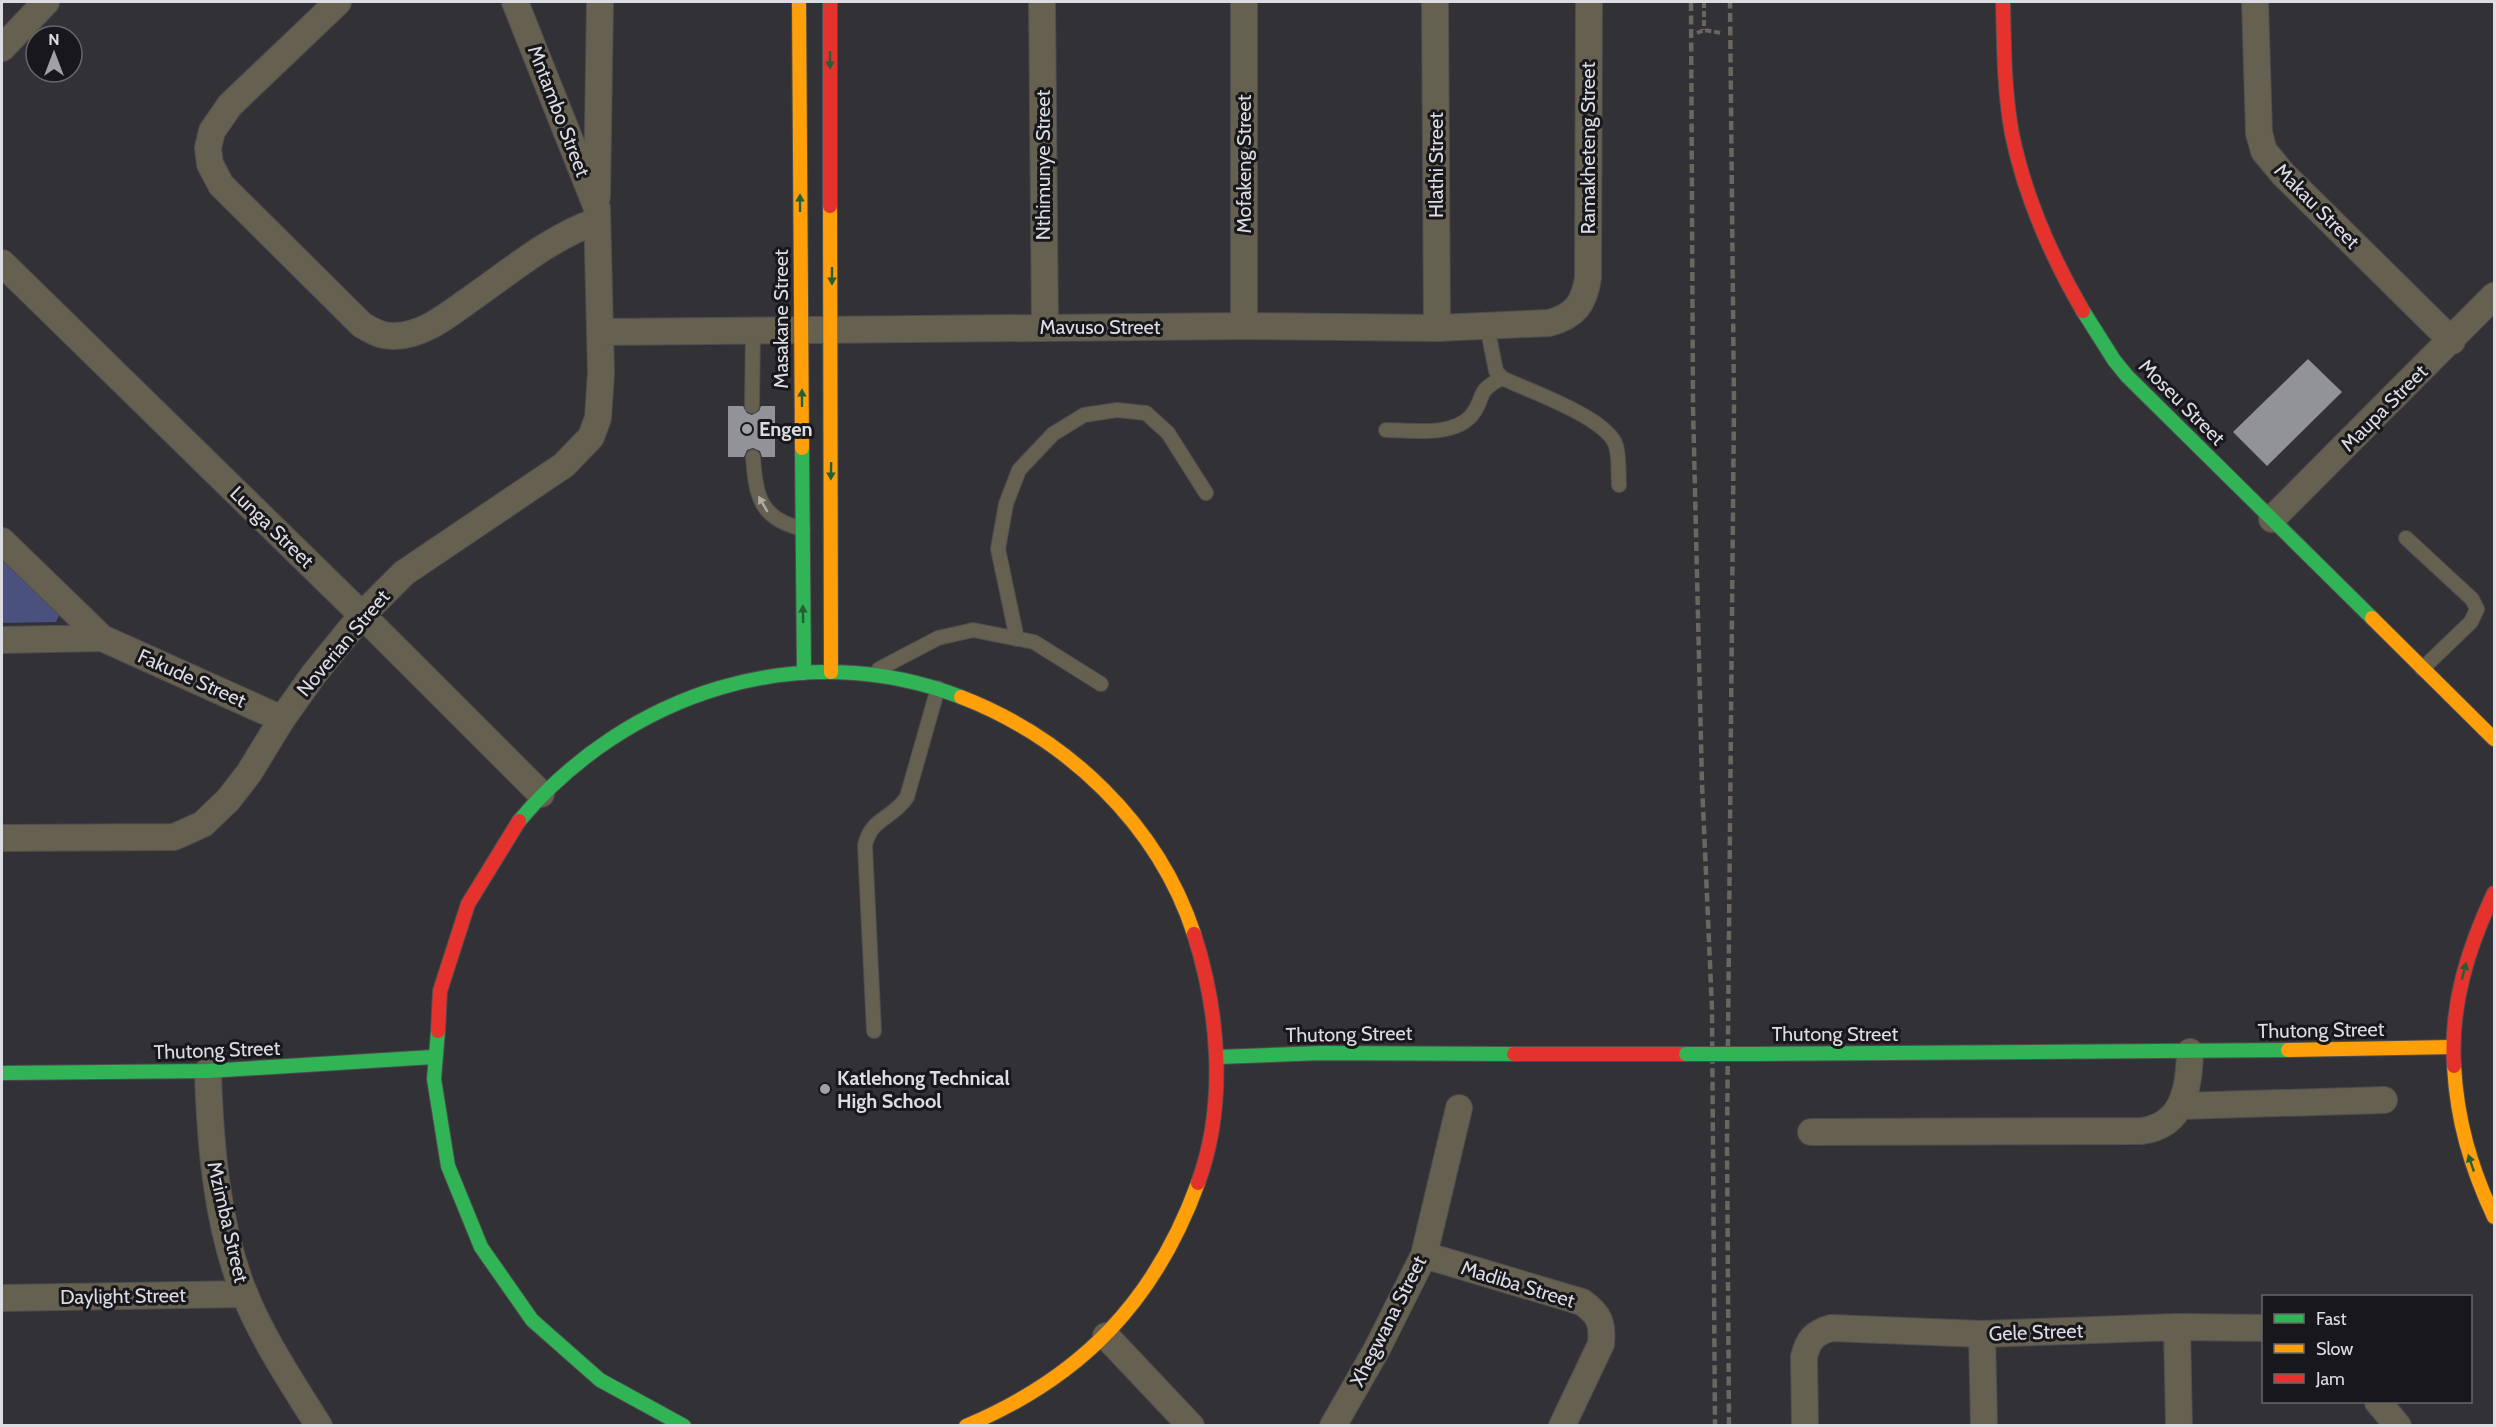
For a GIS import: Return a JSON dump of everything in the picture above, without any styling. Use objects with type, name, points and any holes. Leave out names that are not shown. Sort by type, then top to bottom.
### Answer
[{"type":"street","points":[[338,2],[231,105],[212,131],[208,148],[210,164],[221,184],[362,325],[379,335],[395,336],[429,327],[554,241],[597,215]]},
{"type":"street","name":"Mntambo Street","points":[[515,2],[597,215]]},
{"type":"street","name":"Noverian Street","points":[[2,838],[174,837],[203,824],[228,800],[249,773],[282,719],[314,674],[362,615],[404,573],[564,465],[591,437],[598,418],[601,332],[597,215],[600,2]]},
{"type":"street","name":"Masakane Street","points":[[799,2],[804,673]]},
{"type":"street","points":[[830,2],[832,329],[829,615],[831,672]]},
{"type":"street","name":"Nthimunye Street","points":[[1042,2],[1045,327]]},
{"type":"street","name":"Mofakeng Street","points":[[1244,2],[1244,326]]},
{"type":"street","name":"Hlathi Street","points":[[1435,2],[1437,327]]},
{"type":"street","name":"Ramakheteng Street","points":[[1586,294],[1588,278],[1589,2]]},
{"type":"street","name":"Moseu Street","points":[[2003,2],[2006,87],[2015,147],[2027,190],[2069,286],[2094,331],[2116,363],[2494,740]]},
{"type":"street","name":"Makau Street","points":[[2255,2],[2259,125],[2264,151],[2283,174],[2452,341]]},
{"type":"street","points":[[2,48],[41,3]]},
{"type":"street","name":"Lunga Street","points":[[2,263],[362,615],[541,794]]},
{"type":"street","name":"Mavuso Street","points":[[601,332],[1045,327],[1487,326],[1549,323],[1563,319],[1574,312],[1586,294]]},
{"type":"street","name":"Maupa Street","points":[[2272,519],[2452,341],[2494,296]]},
{"type":"street","name":"Fakude Street","points":[[2,541],[102,638],[282,719]]},
{"type":"street","name":"Fakude Street","points":[[2,640],[102,638]]},
{"type":"street","points":[[684,1425],[650,1412],[596,1379],[548,1339],[508,1292],[475,1238],[451,1180],[437,1119],[433,1057],[441,984],[462,915],[496,851],[541,794],[585,754],[634,721],[700,693],[745,680],[831,672],[870,674],[938,688],[1004,714],[1064,752],[1116,800],[1159,856],[1191,919],[1210,987],[1218,1057],[1214,1119],[1196,1188],[1177,1236],[1146,1288],[1106,1336],[1058,1377],[1004,1410],[966,1425]]},
{"type":"street","points":[[2494,893],[2476,932],[2464,969],[2456,1008],[2453,1047],[2455,1095],[2464,1141],[2479,1186],[2494,1217]]},
{"type":"street","name":"Thutong Street","points":[[1218,1057],[1321,1053],[2190,1052],[2453,1047]]},
{"type":"street","points":[[1811,1132],[2155,1130],[2166,1124],[2180,1106],[2189,1076],[2190,1052]]},
{"type":"street","name":"Thutong Street","points":[[2,1073],[208,1071],[433,1057]]},
{"type":"street","name":"Mzimba Street","points":[[208,1071],[210,1138],[225,1227],[245,1294],[278,1361],[319,1425]]},
{"type":"street","points":[[2180,1106],[2384,1100]]},
{"type":"street","name":"Xhegwana Street","points":[[1333,1425],[1377,1349],[1424,1255],[1459,1108]]},
{"type":"street","name":"Madiba Street","points":[[1424,1255],[1582,1302],[1600,1318],[1601,1344],[1562,1425]]},
{"type":"street","name":"Daylight Street","points":[[2,1298],[245,1294]]},
{"type":"street","points":[[2178,1327],[2179,1425]]},
{"type":"street","name":"Gele Street","points":[[1805,1425],[1804,1357],[1811,1338],[1817,1332],[1831,1328],[1982,1334],[2178,1327],[2262,1328]]},
{"type":"street","points":[[1982,1334],[1984,1425]]},
{"type":"street","points":[[1106,1336],[1191,1425]]},
{"type":"street","points":[[2380,1403],[2398,1425]]},
{"type":"lane","points":[[1487,326],[1496,371],[1502,378],[1596,422],[1604,429],[1616,446],[1619,485]]},
{"type":"lane","points":[[752,406],[753,330]]},
{"type":"lane","points":[[1386,430],[1437,429],[1462,424],[1472,415],[1486,386],[1502,378]]},
{"type":"lane","points":[[1017,639],[998,549],[1006,504],[1019,470],[1053,434],[1084,416],[1117,410],[1146,413],[1168,433],[1206,493]]},
{"type":"lane","points":[[753,457],[755,484],[760,502],[770,516],[785,525],[803,529]]},
{"type":"lane","points":[[2406,538],[2472,599],[2477,609],[2471,622],[2422,669]]},
{"type":"lane","points":[[870,674],[938,638],[973,630],[1034,642],[1101,684]]},
{"type":"lane","points":[[874,1031],[865,846],[867,834],[874,825],[899,809],[907,797],[938,688]]},
{"type":"path","points":[[1704,2],[1704,30]]},
{"type":"path","points":[[1697,33],[1704,30],[1721,33]]},
{"type":"shaded area","points":[[2,553],[60,613],[56,622],[2,623]]},
{"type":"building","points":[[2308,359],[2342,392],[2267,466],[2233,432]]},
{"type":"building","points":[[728,406],[743,406],[747,413],[752,415],[759,411],[761,406],[775,406],[775,457],[762,457],[760,451],[753,448],[747,450],[744,457],[728,457]]},
{"type":"railway","points":[[1691,2],[1693,407],[1702,783],[1712,1009],[1715,1426]]},
{"type":"railway","points":[[1729,1426],[1727,1143],[1734,405],[1730,2]]},
{"type":"traffic: fast","points":[[2083,311],[2127,376],[2372,618]]},
{"type":"traffic: fast","points":[[802,448],[804,673]]},
{"type":"traffic: fast","points":[[519,821],[562,776],[611,739],[664,709],[720,688],[779,675],[839,672],[900,679],[961,697]]},
{"type":"traffic: fast","points":[[438,1031],[434,1079],[448,1166],[481,1247],[532,1320],[600,1380],[684,1426]]},
{"type":"traffic: fast","points":[[1757,1054],[2288,1050]]},
{"type":"traffic: fast","points":[[1218,1057],[1321,1053],[1514,1054]]},
{"type":"traffic: fast","points":[[1686,1054],[1757,1054]]},
{"type":"traffic: fast","points":[[2,1073],[208,1071],[433,1057]]},
{"type":"traffic: slow","points":[[799,2],[802,448]]},
{"type":"traffic: slow","points":[[830,206],[831,672]]},
{"type":"traffic: slow","points":[[2372,618],[2494,739]]},
{"type":"traffic: slow","points":[[961,697],[1000,714],[1037,736],[1072,761],[1104,790],[1132,821],[1157,856],[1178,894],[1194,934]]},
{"type":"traffic: slow","points":[[2288,1050],[2453,1047]]},
{"type":"traffic: slow","points":[[2454,1066],[2458,1106],[2466,1144],[2494,1217]]},
{"type":"traffic: slow","points":[[966,1426],[1008,1406],[1045,1384],[1079,1359],[1109,1330],[1136,1299],[1160,1264],[1198,1183]]},
{"type":"traffic: jam","points":[[830,2],[830,206]]},
{"type":"traffic: jam","points":[[2003,2],[2007,101],[2017,157],[2040,225],[2083,311]]},
{"type":"traffic: jam","points":[[438,1031],[440,991],[468,904],[519,821]]},
{"type":"traffic: jam","points":[[2454,1066],[2455,1021],[2463,977],[2476,935],[2494,893]]},
{"type":"traffic: jam","points":[[1194,934],[1209,995],[1216,1058],[1213,1122],[1198,1183]]},
{"type":"traffic: jam","points":[[1514,1054],[1686,1054]]},
{"type":"place","name":"Engen","points":[[747,429]]},
{"type":"place","name":"Katlehong Technical High School","points":[[825,1089]]}]
